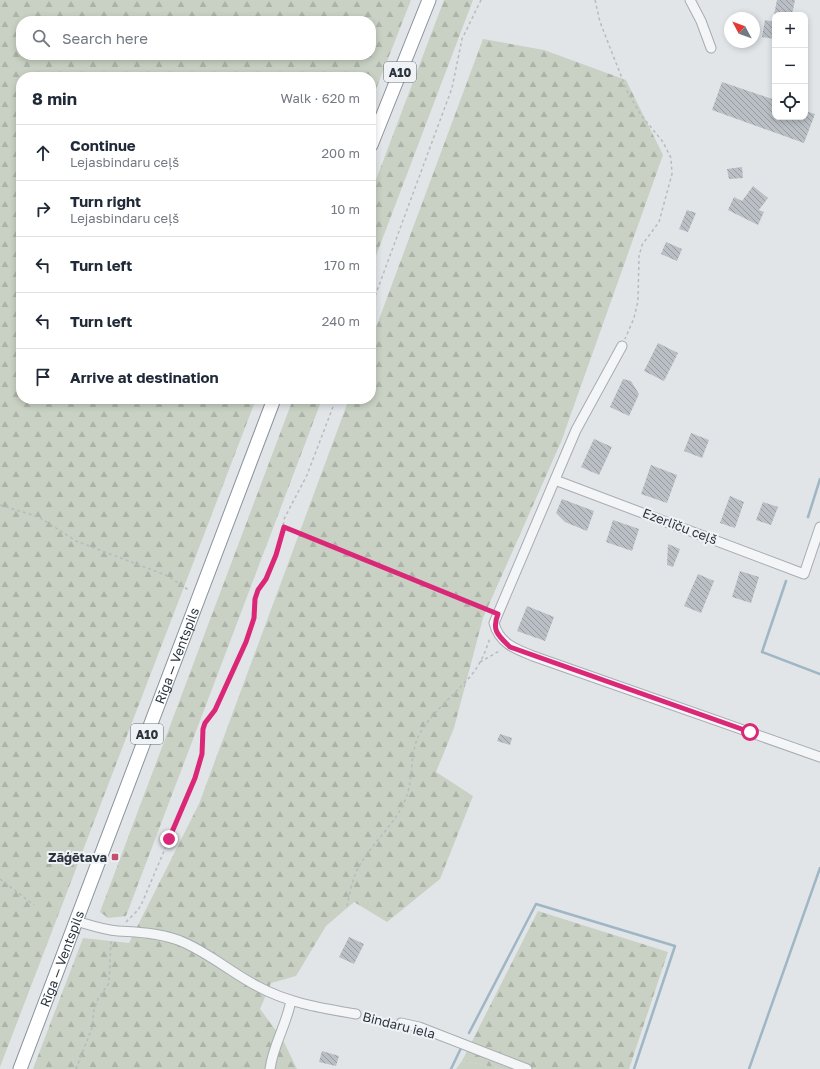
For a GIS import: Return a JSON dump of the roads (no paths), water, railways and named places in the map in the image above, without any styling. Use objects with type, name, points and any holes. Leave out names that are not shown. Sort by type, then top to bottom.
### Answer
[{"type":"highway","name":"A10","points":[[376,132],[429,0]]},
{"type":"highway","name":"Rīga — Ventspils","points":[[20,1069],[272,404]]},
{"type":"street","points":[[690,0],[701,22],[711,48]]},
{"type":"street","points":[[622,346],[576,430],[496,618],[496,633],[510,647],[820,757]]},
{"type":"street","name":"Ezerlīču ceļš","points":[[555,480],[804,574],[820,529]]},
{"type":"street","name":"Bindaru iela","points":[[76,921],[117,931],[134,930],[177,940],[206,954],[255,986],[301,1005],[356,1014]]},
{"type":"street","points":[[270,1069],[281,1028],[289,1012],[291,1000]]},
{"type":"street","name":"Bindaru iela","points":[[401,1023],[419,1027],[527,1069]]},
{"type":"waterway","points":[[808,517],[820,479]]},
{"type":"waterway","points":[[786,581],[762,652],[820,674]]},
{"type":"waterway","points":[[749,1069],[820,868]]},
{"type":"waterway","points":[[469,1033],[536,904],[675,946],[634,1069]]},
{"type":"waterway","points":[[451,1069],[462,1046]]},
{"type":"place","name":"Zāģētava","points":[[115,857]]}]
